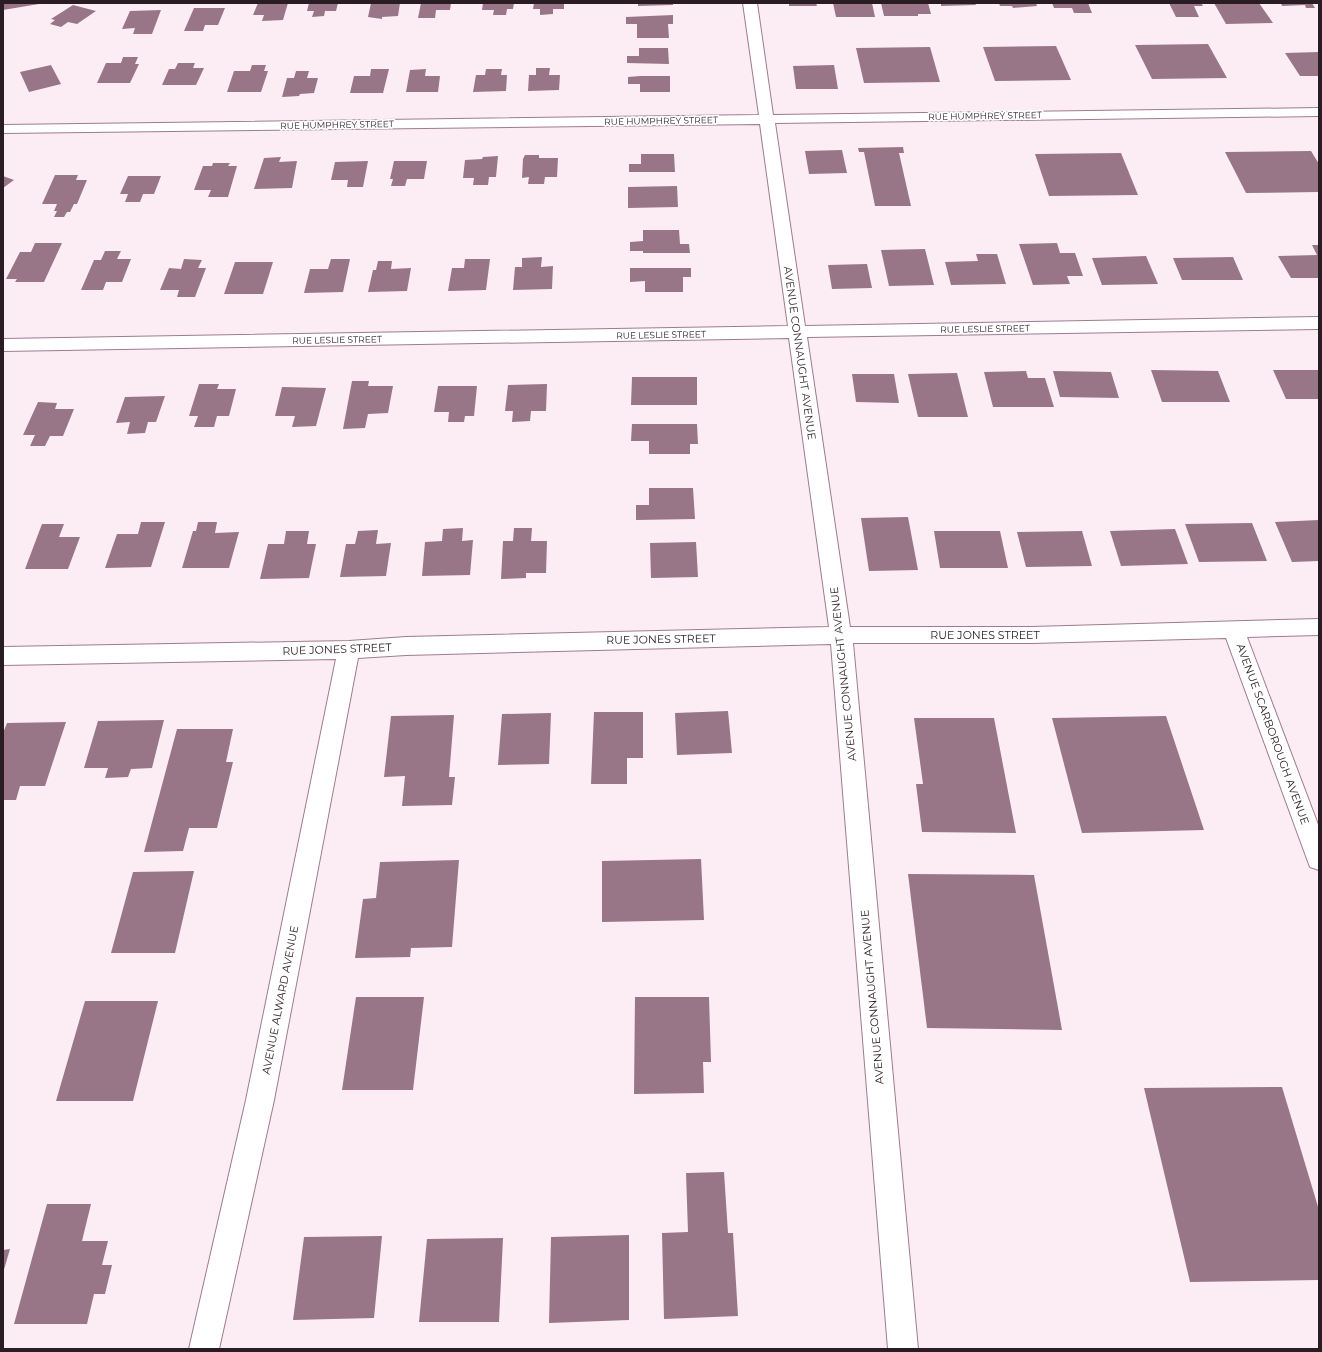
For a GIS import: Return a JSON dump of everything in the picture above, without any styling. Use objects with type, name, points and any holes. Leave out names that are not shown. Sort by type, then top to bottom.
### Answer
[{"type":"street","name":"AVENUE CONNAUGHT AVENUE","points":[[750,3],[841,635],[903,1349]]},
{"type":"street","name":"RUE HUMPHREY STREET","points":[[3,129],[1319,112]]},
{"type":"street","name":"RUE LESLIE STREET","points":[[3,345],[798,333],[1319,323]]},
{"type":"street","name":"RUE JONES STREET","points":[[3,656],[349,650],[406,646],[841,635],[1032,635],[1234,631],[1247,628],[1319,627]]},
{"type":"street","name":"AVENUE SCARBOROUGH AVENUE","points":[[1234,631],[1319,859]]},
{"type":"street","name":"AVENUE ALWARD AVENUE","points":[[204,1349],[260,1100],[349,650]]},
{"type":"building","points":[[3,3],[39,3],[39,4],[3,10]]},
{"type":"building","points":[[258,3],[288,3],[283,20],[262,21],[264,15],[253,15]]},
{"type":"building","points":[[309,3],[338,3],[336,11],[325,11],[324,16],[312,17],[314,11],[307,11]]},
{"type":"building","points":[[371,3],[400,3],[398,16],[382,17],[382,19],[368,17]]},
{"type":"building","points":[[421,3],[451,3],[450,10],[436,10],[435,18],[418,18]]},
{"type":"building","points":[[483,3],[514,3],[513,9],[507,9],[506,15],[493,15],[494,10],[482,10]]},
{"type":"building","points":[[534,3],[564,3],[564,9],[553,9],[553,14],[540,15],[540,9],[533,9]]},
{"type":"building","points":[[638,3],[673,3],[673,5],[638,6]]},
{"type":"building","points":[[789,3],[816,3],[817,6],[789,6]]},
{"type":"building","points":[[833,3],[872,3],[875,17],[836,17]]},
{"type":"building","points":[[881,3],[928,3],[931,14],[918,14],[918,16],[884,16]]},
{"type":"building","points":[[941,3],[975,3],[976,5],[941,6]]},
{"type":"building","points":[[999,3],[1036,3],[1037,6],[1013,8],[1012,6],[1000,6]]},
{"type":"building","points":[[1052,3],[1088,3],[1092,13],[1074,13],[1072,8],[1054,8]]},
{"type":"building","points":[[1169,3],[1201,3],[1203,6],[1194,6],[1199,17],[1176,17]]},
{"type":"building","points":[[1214,3],[1259,3],[1273,23],[1226,24]]},
{"type":"building","points":[[1281,3],[1312,3],[1315,8],[1306,8],[1305,5],[1282,6]]},
{"type":"building","points":[[73,5],[96,11],[77,24],[68,22],[61,27],[50,24],[55,20],[51,19]]},
{"type":"building","points":[[194,8],[225,8],[218,25],[205,25],[203,31],[184,31]]},
{"type":"building","points":[[161,10],[152,34],[133,34],[135,28],[122,29],[130,11]]},
{"type":"building","points":[[673,15],[673,24],[668,24],[669,38],[637,38],[637,24],[626,24],[626,17]]},
{"type":"building","points":[[1208,44],[1227,78],[1152,79],[1135,45]]},
{"type":"building","points":[[1056,46],[1071,80],[995,81],[983,47]]},
{"type":"building","points":[[930,47],[940,82],[864,83],[856,48]]},
{"type":"building","points":[[639,48],[668,48],[669,64],[627,63],[627,56],[639,56]]},
{"type":"building","points":[[1319,52],[1319,76],[1300,76],[1285,53]]},
{"type":"building","points":[[123,57],[138,57],[135,64],[139,64],[130,83],[97,83],[106,63],[121,63]]},
{"type":"building","points":[[178,63],[195,63],[193,68],[204,68],[196,85],[162,85],[169,69],[175,69]]},
{"type":"building","points":[[51,65],[61,84],[29,92],[20,72]]},
{"type":"building","points":[[252,65],[266,65],[264,71],[268,71],[261,92],[227,92],[234,71],[250,71]]},
{"type":"building","points":[[834,65],[838,89],[796,89],[793,66]]},
{"type":"building","points":[[536,68],[550,68],[549,75],[560,75],[559,90],[528,91],[529,75],[536,75]]},
{"type":"building","points":[[371,69],[389,69],[383,93],[350,93],[354,76],[370,76]]},
{"type":"building","points":[[426,69],[425,76],[440,76],[438,92],[406,92],[410,70]]},
{"type":"building","points":[[486,69],[502,69],[501,75],[507,75],[506,91],[473,92],[476,75],[485,75]]},
{"type":"building","points":[[296,71],[309,71],[307,78],[318,78],[314,93],[282,97],[287,78],[294,78]]},
{"type":"building","points":[[670,76],[670,92],[640,92],[640,84],[628,84],[628,77]]},
{"type":"building","points":[[903,147],[904,153],[899,153],[911,206],[875,206],[864,152],[859,152],[858,148]]},
{"type":"building","points":[[842,150],[847,173],[809,174],[805,151]]},
{"type":"building","points":[[1311,151],[1319,164],[1319,192],[1246,193],[1225,152]]},
{"type":"building","points":[[1121,153],[1138,195],[1049,196],[1035,154]]},
{"type":"building","points":[[641,154],[674,154],[675,172],[629,172],[629,164],[641,164]]},
{"type":"building","points":[[525,155],[539,155],[539,158],[558,158],[557,177],[545,177],[544,184],[528,184],[529,177],[522,178],[523,159]]},
{"type":"building","points":[[498,156],[496,177],[489,177],[488,185],[473,185],[474,178],[463,178],[465,160]]},
{"type":"building","points":[[281,157],[279,162],[297,161],[292,188],[254,189],[264,158]]},
{"type":"building","points":[[368,161],[363,187],[347,187],[348,180],[331,180],[335,162]]},
{"type":"building","points":[[394,161],[427,161],[424,179],[407,179],[405,186],[391,186],[393,179],[390,179]]},
{"type":"building","points":[[213,163],[230,163],[228,166],[237,166],[228,197],[208,197],[211,190],[194,190],[203,166],[212,166]]},
{"type":"building","points":[[55,175],[78,175],[76,180],[87,180],[77,204],[74,204],[70,212],[67,212],[64,217],[54,217],[57,211],[54,211],[57,204],[42,204]]},
{"type":"building","points":[[3,176],[14,180],[3,188]]},
{"type":"building","points":[[128,176],[161,176],[154,194],[143,194],[140,202],[125,202],[128,194],[120,194]]},
{"type":"building","points":[[677,186],[678,207],[628,208],[628,187]]},
{"type":"building","points":[[643,230],[679,230],[680,244],[689,244],[690,253],[643,253],[643,251],[630,251],[630,242],[643,241]]},
{"type":"building","points":[[35,243],[62,243],[44,282],[15,282],[17,279],[6,279],[20,252],[31,252]]},
{"type":"building","points":[[1057,243],[1060,253],[1075,253],[1083,276],[1067,276],[1070,284],[1033,285],[1019,244]]},
{"type":"building","points":[[1312,245],[1319,245],[1319,278],[1291,278],[1278,256],[1317,255]]},
{"type":"building","points":[[925,249],[934,285],[889,286],[881,250]]},
{"type":"building","points":[[105,251],[121,251],[117,259],[131,259],[122,282],[106,282],[103,290],[81,290],[94,260],[101,260]]},
{"type":"building","points":[[976,254],[997,254],[1006,284],[951,285],[945,262],[978,261]]},
{"type":"building","points":[[1146,256],[1158,284],[1102,285],[1092,258]]},
{"type":"building","points":[[542,257],[541,267],[553,266],[552,289],[513,290],[515,267],[522,267],[522,258]]},
{"type":"building","points":[[1233,257],[1243,280],[1182,280],[1173,258]]},
{"type":"building","points":[[184,259],[202,260],[198,268],[206,268],[195,297],[177,297],[179,290],[160,290],[169,268],[181,269]]},
{"type":"building","points":[[331,259],[350,259],[343,292],[304,293],[310,269],[328,269]]},
{"type":"building","points":[[465,259],[490,259],[486,290],[448,291],[452,268],[464,268]]},
{"type":"building","points":[[378,261],[392,261],[391,269],[411,268],[407,291],[368,292],[373,270],[376,270]]},
{"type":"building","points":[[235,262],[273,262],[263,294],[224,294]]},
{"type":"building","points":[[867,264],[872,288],[832,289],[828,265]]},
{"type":"building","points":[[630,268],[691,268],[691,277],[683,277],[683,292],[645,292],[645,281],[630,282]]},
{"type":"building","points":[[1151,370],[1218,371],[1230,402],[1162,402]]},
{"type":"building","points":[[1273,370],[1319,370],[1319,399],[1286,399]]},
{"type":"building","points":[[1026,371],[1028,378],[1045,378],[1054,407],[993,407],[984,372]]},
{"type":"building","points":[[1053,371],[1111,372],[1119,398],[1060,397]]},
{"type":"building","points":[[957,373],[968,417],[918,417],[908,374]]},
{"type":"building","points":[[852,374],[894,374],[899,403],[856,402]]},
{"type":"building","points":[[632,377],[697,377],[697,405],[631,405]]},
{"type":"building","points":[[352,381],[369,381],[368,386],[393,386],[388,413],[368,414],[365,428],[343,429]]},
{"type":"building","points":[[199,384],[219,384],[217,389],[236,389],[229,416],[217,416],[214,427],[194,427],[198,416],[189,416]]},
{"type":"building","points":[[547,384],[546,411],[531,411],[530,421],[512,422],[513,411],[505,411],[508,385]]},
{"type":"building","points":[[438,386],[477,386],[474,416],[465,416],[464,422],[448,422],[449,412],[434,412]]},
{"type":"building","points":[[282,387],[326,388],[316,426],[292,427],[295,416],[275,416]]},
{"type":"building","points":[[165,396],[156,422],[148,422],[145,433],[127,434],[130,422],[116,423],[125,397]]},
{"type":"building","points":[[38,402],[57,403],[55,409],[74,409],[63,436],[50,436],[45,446],[30,446],[35,435],[23,435]]},
{"type":"building","points":[[632,424],[697,424],[698,444],[690,444],[690,454],[649,454],[649,441],[631,441]]},
{"type":"building","points":[[649,488],[693,488],[695,519],[636,520],[636,505],[649,505]]},
{"type":"building","points":[[908,517],[918,570],[869,571],[861,518]]},
{"type":"building","points":[[1319,520],[1319,561],[1292,562],[1275,522]]},
{"type":"building","points":[[141,522],[165,522],[151,567],[105,568],[117,534],[138,534]]},
{"type":"building","points":[[198,522],[217,522],[215,533],[239,532],[229,568],[182,568],[193,531],[196,531]]},
{"type":"building","points":[[1252,523],[1267,561],[1199,562],[1185,524]]},
{"type":"building","points":[[42,524],[64,524],[59,537],[80,537],[68,569],[25,569]]},
{"type":"building","points":[[463,528],[462,541],[473,540],[470,575],[422,576],[425,542],[442,541],[443,529]]},
{"type":"building","points":[[514,528],[532,528],[531,541],[547,541],[546,573],[526,573],[526,578],[501,579],[503,541],[513,541]]},
{"type":"building","points":[[1175,529],[1188,564],[1121,566],[1110,531]]},
{"type":"building","points":[[378,530],[376,544],[391,543],[386,576],[340,577],[346,544],[355,544],[358,531]]},
{"type":"building","points":[[286,531],[309,531],[307,544],[316,544],[309,578],[260,579],[268,544],[284,544]]},
{"type":"building","points":[[934,531],[1000,531],[1008,568],[940,568]]},
{"type":"building","points":[[1082,531],[1092,566],[1026,567],[1017,532]]},
{"type":"building","points":[[696,542],[698,577],[651,578],[650,543]]},
{"type":"building","points":[[728,711],[732,753],[677,755],[675,713]]},
{"type":"building","points":[[594,712],[643,712],[643,758],[627,758],[627,784],[591,784]]},
{"type":"building","points":[[551,713],[549,764],[498,765],[502,714]]},
{"type":"building","points":[[454,715],[449,777],[455,777],[452,805],[402,806],[405,776],[384,777],[391,716]]},
{"type":"building","points":[[1166,716],[1204,830],[1082,833],[1052,718]]},
{"type":"building","points":[[914,718],[994,718],[1016,833],[922,832],[916,784],[923,784]]},
{"type":"building","points":[[164,720],[152,768],[131,769],[128,777],[105,778],[108,768],[84,768],[98,721]]},
{"type":"building","points":[[66,722],[45,786],[20,786],[16,800],[3,800],[3,733],[7,723]]},
{"type":"building","points":[[177,729],[233,729],[226,762],[233,762],[217,828],[189,828],[183,851],[144,852]]},
{"type":"building","points":[[701,859],[704,920],[602,922],[602,861]]},
{"type":"building","points":[[459,860],[452,947],[411,948],[410,957],[355,958],[363,899],[376,898],[380,862]]},
{"type":"building","points":[[194,871],[175,953],[111,953],[133,872]]},
{"type":"building","points":[[908,874],[1034,875],[1062,1030],[927,1028]]},
{"type":"building","points":[[356,997],[424,997],[413,1090],[342,1090]]},
{"type":"building","points":[[635,997],[709,997],[711,1062],[703,1062],[704,1093],[634,1094]]},
{"type":"building","points":[[85,1001],[158,1001],[133,1101],[56,1101]]},
{"type":"building","points":[[1282,1087],[1319,1210],[1319,1280],[1190,1282],[1144,1088]]},
{"type":"building","points":[[724,1172],[728,1233],[733,1233],[738,1316],[664,1319],[662,1233],[688,1232],[686,1173]]},
{"type":"building","points":[[47,1204],[91,1204],[82,1241],[108,1241],[102,1265],[112,1265],[105,1294],[94,1294],[87,1324],[14,1324]]},
{"type":"building","points":[[629,1235],[629,1320],[549,1323],[551,1237]]},
{"type":"building","points":[[382,1236],[374,1318],[293,1320],[304,1237]]},
{"type":"building","points":[[503,1238],[499,1322],[419,1322],[427,1239]]},
{"type":"building","points":[[10,1249],[3,1273],[3,1250]]}]
